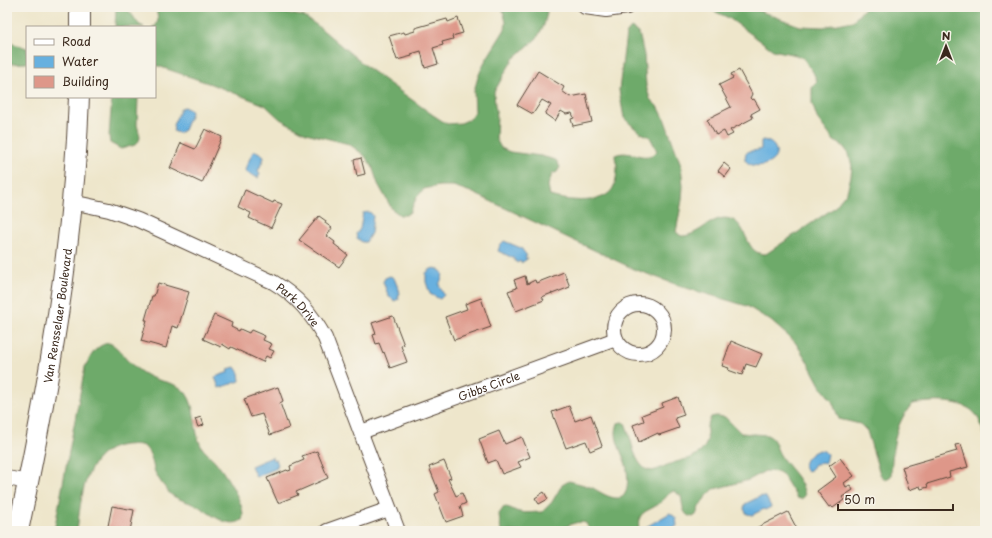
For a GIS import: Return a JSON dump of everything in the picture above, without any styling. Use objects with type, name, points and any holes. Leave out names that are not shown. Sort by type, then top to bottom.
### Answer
[{"type":"main road","points":[[80,7],[80,26]]},
{"type":"main road","name":"Van Rensselaer Boulevard","points":[[18,531],[60,309],[72,202],[79,98]]},
{"type":"street","points":[[585,7],[606,10],[627,7]]},
{"type":"street","name":"Park Drive","points":[[72,202],[108,210],[150,225],[273,282],[293,296],[309,312],[325,338],[398,531]]},
{"type":"street","name":"Gibbs Circle","points":[[361,432],[616,338]]},
{"type":"street","points":[[7,478],[28,482]]},
{"type":"street","points":[[328,531],[389,509]]},
{"type":"green space","points":[[118,7],[127,10],[142,26],[115,26],[116,9]]},
{"type":"green space","points":[[156,7],[232,7],[245,10],[303,16],[318,26],[369,69],[447,124],[461,123],[470,119],[475,112],[474,91],[478,77],[484,63],[505,29],[506,22],[502,7],[546,7],[547,13],[544,25],[537,38],[513,59],[494,92],[497,116],[496,139],[501,148],[510,152],[541,156],[556,160],[560,167],[557,172],[552,174],[548,185],[550,196],[576,200],[595,199],[603,197],[610,192],[614,186],[616,177],[617,167],[615,155],[627,153],[648,156],[657,151],[650,137],[639,132],[624,118],[619,90],[626,34],[631,28],[639,33],[644,55],[646,86],[650,99],[659,108],[664,118],[681,165],[683,186],[682,200],[676,232],[681,236],[688,235],[713,221],[726,218],[733,220],[738,224],[754,250],[759,253],[766,254],[834,208],[847,192],[852,166],[849,154],[842,145],[834,141],[817,118],[812,103],[812,88],[817,81],[813,72],[803,58],[773,50],[729,18],[705,7],[749,7],[800,26],[823,27],[853,21],[866,7],[985,7],[985,436],[977,416],[972,410],[964,406],[947,402],[912,404],[901,421],[898,429],[895,438],[891,476],[885,480],[880,474],[867,431],[860,424],[839,419],[832,401],[821,387],[795,342],[771,321],[747,306],[683,287],[634,269],[471,192],[453,186],[439,186],[424,189],[417,197],[410,212],[406,215],[400,215],[392,209],[378,184],[372,166],[364,155],[349,144],[306,133],[280,119],[265,105],[211,84],[156,65],[156,26],[158,20]]},
{"type":"green space","points":[[7,42],[26,48],[26,63],[7,64]]},
{"type":"green space","points":[[112,98],[138,98],[137,125],[140,136],[139,141],[135,145],[121,149],[110,143],[109,136]]},
{"type":"green space","points":[[109,343],[117,348],[136,368],[148,376],[178,386],[186,393],[192,405],[201,446],[219,466],[234,490],[242,507],[242,520],[230,523],[196,505],[178,499],[163,485],[155,472],[150,456],[145,447],[137,445],[124,445],[111,449],[100,456],[93,466],[83,491],[77,531],[54,531],[85,367],[92,355],[100,346]]},
{"type":"green space","points":[[711,417],[725,417],[741,433],[767,435],[772,438],[782,458],[798,478],[804,490],[805,496],[801,499],[797,498],[782,474],[779,472],[765,471],[749,480],[714,489],[705,498],[696,515],[693,517],[687,515],[681,496],[674,491],[642,515],[640,518],[639,531],[590,531],[586,523],[579,522],[553,531],[501,531],[499,514],[504,507],[529,513],[542,512],[552,502],[562,485],[569,481],[593,488],[605,495],[616,498],[623,497],[627,489],[627,473],[626,465],[616,437],[618,423],[625,423],[634,452],[639,462],[646,469],[653,471],[690,458],[699,453],[707,442],[707,426]]},
{"type":"water","points":[[184,107],[190,110],[191,113],[184,130],[179,133],[173,131],[173,125],[181,108]]},
{"type":"water","points":[[763,140],[774,146],[776,152],[775,157],[772,161],[761,166],[749,164],[745,160],[746,153],[761,149],[761,141]]},
{"type":"water","points":[[256,151],[263,155],[264,158],[258,171],[260,173],[258,178],[246,172],[245,169],[253,152]]},
{"type":"water","points":[[370,212],[373,216],[371,233],[366,242],[362,242],[357,238],[356,234],[360,229],[363,213]]},
{"type":"water","points":[[504,241],[521,248],[527,256],[525,257],[527,259],[521,263],[520,261],[517,263],[513,258],[498,251],[500,245]]},
{"type":"water","points":[[435,268],[441,271],[443,275],[439,285],[444,295],[440,299],[430,294],[426,282],[426,273]]},
{"type":"water","points":[[390,276],[394,278],[400,293],[398,297],[399,299],[394,301],[389,297],[383,282],[385,278]]},
{"type":"water","points":[[235,367],[239,373],[240,381],[219,388],[215,377],[229,372],[228,369]]},
{"type":"water","points":[[819,450],[824,451],[827,454],[825,463],[815,464],[811,470],[806,471],[804,465],[806,460],[811,454]]},
{"type":"water","points":[[272,457],[273,460],[276,459],[278,465],[276,466],[277,468],[256,477],[251,466]]},
{"type":"water","points":[[761,496],[766,497],[771,507],[752,515],[747,514],[744,509],[745,504]]},
{"type":"water","points":[[670,513],[676,518],[677,526],[669,531],[648,531],[646,527]]},
{"type":"building","points":[[458,18],[463,33],[452,36],[453,39],[442,42],[443,45],[433,48],[438,64],[425,68],[421,51],[411,54],[412,56],[397,60],[389,36],[404,32],[405,34],[415,31],[415,28],[447,19],[448,22]]},
{"type":"building","points":[[739,70],[752,94],[750,98],[752,100],[754,99],[760,109],[751,114],[753,118],[730,130],[733,134],[727,137],[724,131],[716,135],[707,119],[731,107],[719,85],[733,78],[731,74]]},
{"type":"building","points":[[538,71],[564,87],[562,91],[570,97],[586,94],[592,122],[573,126],[571,119],[574,118],[572,113],[566,114],[561,111],[555,121],[545,114],[551,105],[542,100],[533,114],[517,105]]},
{"type":"building","points":[[205,129],[222,137],[202,183],[170,168],[181,143],[195,149]]},
{"type":"building","points":[[361,158],[365,174],[357,176],[354,160]]},
{"type":"building","points":[[724,163],[731,169],[725,177],[718,171]]},
{"type":"building","points":[[245,190],[273,203],[274,201],[282,204],[271,228],[249,218],[251,213],[238,207]]},
{"type":"building","points":[[319,216],[332,228],[327,236],[335,242],[334,244],[348,255],[339,267],[299,240]]},
{"type":"building","points":[[564,272],[570,287],[542,297],[544,300],[516,311],[508,291],[517,288],[514,280],[525,276],[527,284],[535,280],[536,283]]},
{"type":"building","points":[[158,283],[189,292],[178,328],[172,326],[166,348],[141,341],[152,296],[154,296]]},
{"type":"building","points":[[481,298],[491,327],[454,340],[445,317],[467,309],[465,304]]},
{"type":"building","points":[[214,315],[232,323],[231,327],[239,331],[240,329],[249,333],[251,330],[265,336],[263,340],[272,344],[269,349],[274,351],[270,358],[266,356],[263,362],[231,347],[230,349],[222,344],[221,347],[203,339]]},
{"type":"building","points":[[393,316],[404,345],[401,346],[407,362],[390,368],[379,343],[376,344],[373,335],[376,334],[372,323]]},
{"type":"building","points":[[731,341],[762,354],[756,367],[746,364],[742,375],[722,366]]},
{"type":"building","points":[[278,387],[283,401],[280,403],[289,428],[270,435],[262,414],[251,417],[244,399]]},
{"type":"building","points":[[678,397],[684,415],[675,418],[679,428],[659,435],[658,433],[639,442],[633,425],[644,421],[642,415],[663,407],[662,403]]},
{"type":"building","points":[[569,406],[575,421],[591,415],[602,446],[590,451],[586,441],[566,448],[552,412]]},
{"type":"building","points":[[201,417],[204,425],[198,427],[195,419]]},
{"type":"building","points":[[499,431],[505,444],[522,437],[530,457],[518,462],[521,467],[502,474],[496,460],[488,463],[479,439]]},
{"type":"building","points":[[961,444],[968,467],[949,472],[950,477],[927,484],[928,487],[921,489],[920,486],[909,490],[902,467],[957,451],[955,445]]},
{"type":"building","points":[[317,451],[328,478],[296,492],[298,495],[278,503],[267,478],[287,470],[291,470],[290,466],[304,460],[302,456]]},
{"type":"building","points":[[840,458],[854,476],[844,483],[846,487],[850,485],[853,490],[842,497],[844,500],[833,508],[831,506],[829,507],[817,491],[836,477],[829,466]]},
{"type":"building","points":[[444,461],[451,478],[448,479],[456,496],[462,493],[466,503],[460,506],[463,516],[446,522],[435,494],[439,492],[429,467]]},
{"type":"building","points":[[544,492],[548,499],[539,504],[535,498]]},
{"type":"building","points":[[112,506],[134,510],[130,531],[107,531]]},
{"type":"building","points":[[788,512],[797,529],[794,531],[757,531],[756,528]]}]
